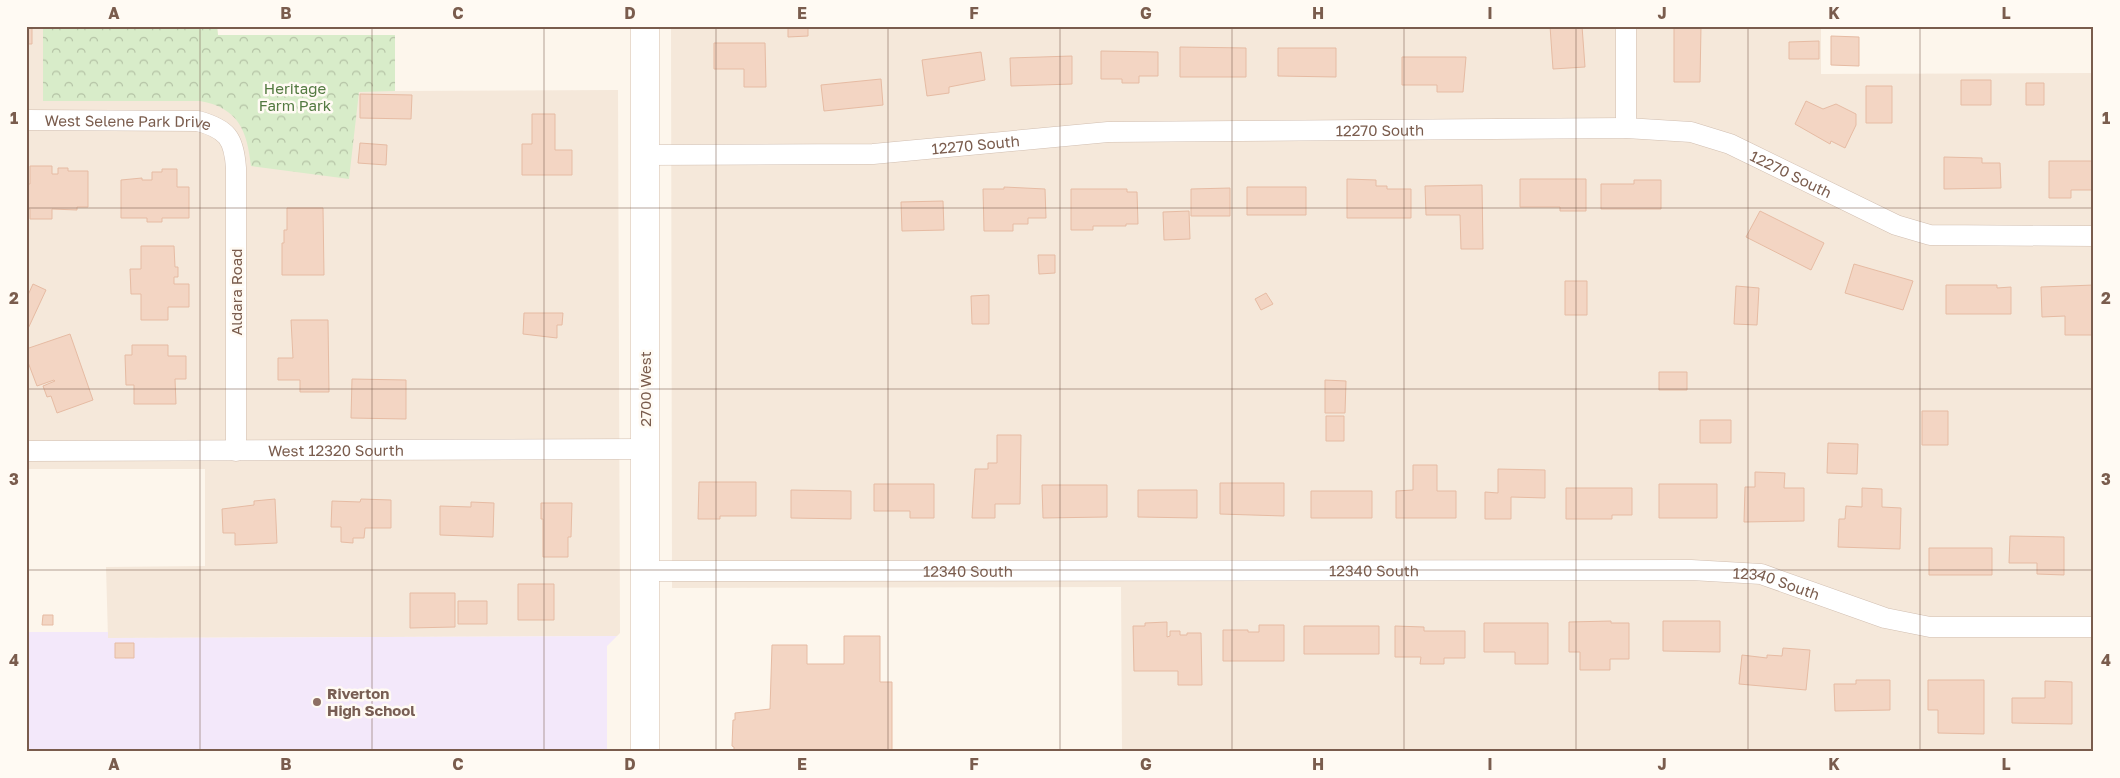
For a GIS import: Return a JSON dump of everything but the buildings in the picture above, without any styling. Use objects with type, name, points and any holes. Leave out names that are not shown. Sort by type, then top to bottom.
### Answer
[{"type":"main road","name":"2700 West","points":[[645,26],[645,752]]},
{"type":"street","points":[[1626,26],[1626,128]]},
{"type":"street","name":"West Selene Park Drive","points":[[26,120],[198,120],[215,126],[227,135]]},
{"type":"street","name":"12270 South","points":[[645,155],[873,154],[1108,132],[1626,128],[1691,132],[1730,144],[1896,225],[1930,235],[2094,236]]},
{"type":"street","name":"Aldara Road","points":[[227,135],[235,149],[236,168],[236,450]]},
{"type":"street","name":"West 12320 Sourth","points":[[26,451],[645,449]]},
{"type":"street","name":"12340 South","points":[[646,571],[1691,570],[1762,574],[1885,618],[1930,627],[2094,627]]},
{"type":"shaded area","points":[[26,26],[217,26],[218,35],[395,35],[395,91],[618,90],[620,633],[617,636],[108,638],[106,567],[205,566],[205,469],[26,469]]},
{"type":"shaded area","points":[[671,26],[1821,26],[1821,74],[2094,73],[2094,752],[1122,752],[1121,587],[672,588]]},
{"type":"shaded area","name":"Riverton High School","points":[[26,632],[108,632],[108,638],[617,636],[607,646],[607,752],[26,752]]},
{"type":"green space","name":"Heritage Farm Park","points":[[43,26],[217,26],[218,35],[395,35],[395,91],[359,92],[349,179],[251,166],[247,142],[239,123],[224,109],[213,104],[200,101],[43,101]]},
{"type":"place","name":"Riverton High School","points":[[317,702]]}]
